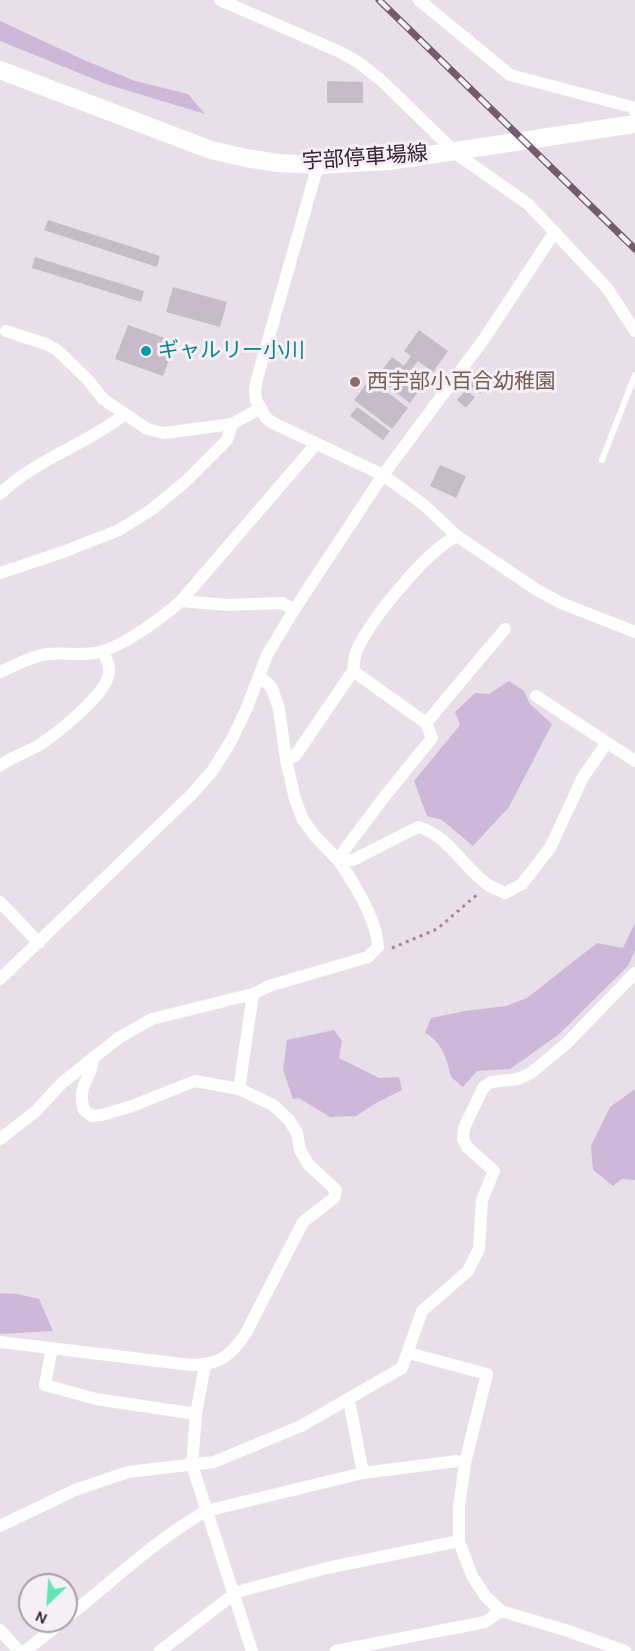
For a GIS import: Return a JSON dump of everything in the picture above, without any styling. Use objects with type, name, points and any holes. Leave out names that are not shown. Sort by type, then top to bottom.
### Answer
[{"type":"main road","name":"宇部停車場線","points":[[0,70],[211,150],[268,161],[318,165],[389,161],[635,124]]},
{"type":"street","points":[[220,0],[340,52],[358,62],[382,81],[458,155],[528,204],[607,288],[635,331]]},
{"type":"street","points":[[419,0],[510,75],[632,107],[635,111]]},
{"type":"street","points":[[318,165],[257,379],[255,391],[261,408],[273,423],[383,475],[423,505],[457,536],[513,575],[553,599],[635,633]]},
{"type":"street","points":[[0,979],[192,794],[213,770],[231,741],[267,655],[294,610],[383,475],[484,339],[556,233]]},
{"type":"street","points":[[6,331],[57,350],[103,399],[147,429],[164,434],[232,424],[261,408]]},
{"type":"street","points":[[0,494],[24,474],[87,440],[125,414]]},
{"type":"street","points":[[0,573],[119,530],[151,510],[206,463],[227,440],[232,424]]},
{"type":"street","points":[[0,672],[47,654],[70,655],[103,651],[129,638],[170,612],[316,444]]},
{"type":"street","points":[[286,760],[295,756],[353,670],[355,654],[372,624],[405,582],[448,541],[457,536]]},
{"type":"street","points":[[181,602],[228,605],[282,603],[294,610]]},
{"type":"street","points":[[426,723],[505,629]]},
{"type":"street","points":[[0,766],[40,745],[85,707],[105,685],[110,670],[103,651]]},
{"type":"street","points":[[339,861],[345,849],[378,804],[432,738],[426,723],[353,670]]},
{"type":"street","points":[[0,1139],[36,1111],[63,1083],[93,1058],[120,1037],[152,1019],[253,994],[268,986],[368,957],[378,947],[378,935],[354,883],[339,861],[303,820],[295,799],[286,760],[279,709],[272,688],[260,676]]},
{"type":"street","points":[[536,696],[635,761]]},
{"type":"street","points":[[339,861],[353,860],[418,827],[439,839],[488,884],[505,893],[522,884],[550,848],[583,777],[606,744]]},
{"type":"street","points":[[0,902],[39,943]]},
{"type":"street","points":[[0,1526],[75,1490],[128,1472],[180,1464],[192,1466],[214,1462],[301,1426],[402,1368],[422,1311],[468,1271],[479,1249],[482,1200],[494,1171],[467,1147],[462,1139],[464,1128],[483,1089],[491,1082],[518,1078],[531,1073],[566,1044],[635,973]]},
{"type":"street","points":[[239,1089],[253,994]]},
{"type":"street","points":[[0,1342],[191,1365],[205,1365],[224,1359],[237,1346],[303,1222],[334,1198],[336,1190],[308,1164],[300,1150],[297,1133],[289,1120],[273,1105],[239,1089],[195,1081],[132,1106],[92,1116],[84,1110],[81,1088],[93,1064],[93,1058]]},
{"type":"street","points":[[52,1348],[45,1385],[96,1399],[196,1414]]},
{"type":"street","points":[[408,1353],[487,1374],[465,1463],[459,1508],[459,1541],[472,1576],[486,1597],[501,1611],[624,1651]]},
{"type":"street","points":[[205,1365],[196,1414],[192,1466],[252,1651]]},
{"type":"street","points":[[346,1400],[350,1406],[363,1473]]},
{"type":"street","points":[[78,1608],[122,1571],[206,1510],[363,1473],[457,1461],[465,1463]]},
{"type":"street","points":[[160,1651],[234,1594],[327,1568],[459,1541]]},
{"type":"street","points":[[336,1651],[485,1622],[501,1611]]},
{"type":"street","points":[[0,1630],[19,1651]]},
{"type":"street","points":[[25,1651],[48,1633]]},
{"type":"lane","points":[[602,460],[635,375]]},
{"type":"path","points":[[378,947],[390,948],[437,929],[460,912],[488,884]]},
{"type":"shaded area","points":[[0,21],[135,81],[188,94],[205,114],[106,84],[0,41]]},
{"type":"shaded area","points":[[509,681],[524,691],[530,704],[552,724],[509,807],[473,846],[442,820],[427,816],[414,781],[460,725],[455,712],[475,693],[489,694]]},
{"type":"shaded area","points":[[635,923],[635,950],[628,966],[558,1035],[510,1069],[477,1071],[463,1087],[451,1077],[440,1046],[425,1033],[431,1018],[506,1006],[527,998],[597,943],[623,948]]},
{"type":"shaded area","points":[[334,1030],[342,1041],[339,1058],[379,1078],[399,1077],[402,1090],[356,1116],[330,1117],[299,1098],[293,1099],[283,1070],[287,1040]]},
{"type":"shaded area","points":[[635,1089],[635,1180],[622,1179],[613,1186],[593,1170],[591,1146],[610,1107]]},
{"type":"shaded area","points":[[0,1293],[39,1299],[53,1331],[0,1334]]},
{"type":"building","points":[[327,81],[363,82],[363,103],[327,103]]},
{"type":"building","points":[[48,220],[160,256],[157,267],[44,230]]},
{"type":"building","points":[[35,257],[144,291],[141,302],[32,268]]},
{"type":"building","points":[[173,287],[227,302],[220,327],[166,312]]},
{"type":"building","name":"ギャルリー小川","points":[[128,325],[176,342],[163,376],[115,359]]},
{"type":"building","points":[[419,330],[448,351],[433,372],[418,361],[410,371],[425,383],[410,403],[376,378],[392,357],[404,366],[411,356],[404,351]]},
{"type":"building","points":[[473,377],[485,387],[480,394],[468,384]]},
{"type":"building","points":[[370,379],[408,408],[392,429],[354,400]]},
{"type":"building","points":[[466,390],[475,397],[466,408],[457,400]]},
{"type":"building","points":[[357,407],[390,431],[383,440],[350,416]]},
{"type":"building","points":[[440,465],[466,476],[456,498],[430,486]]},
{"type":"railway","points":[[379,0],[635,249]]},
{"type":"place","name":"ギャルリー小川","points":[[146,351]]},
{"type":"place","name":"西宇部小百合幼稚園","points":[[355,382]]}]
